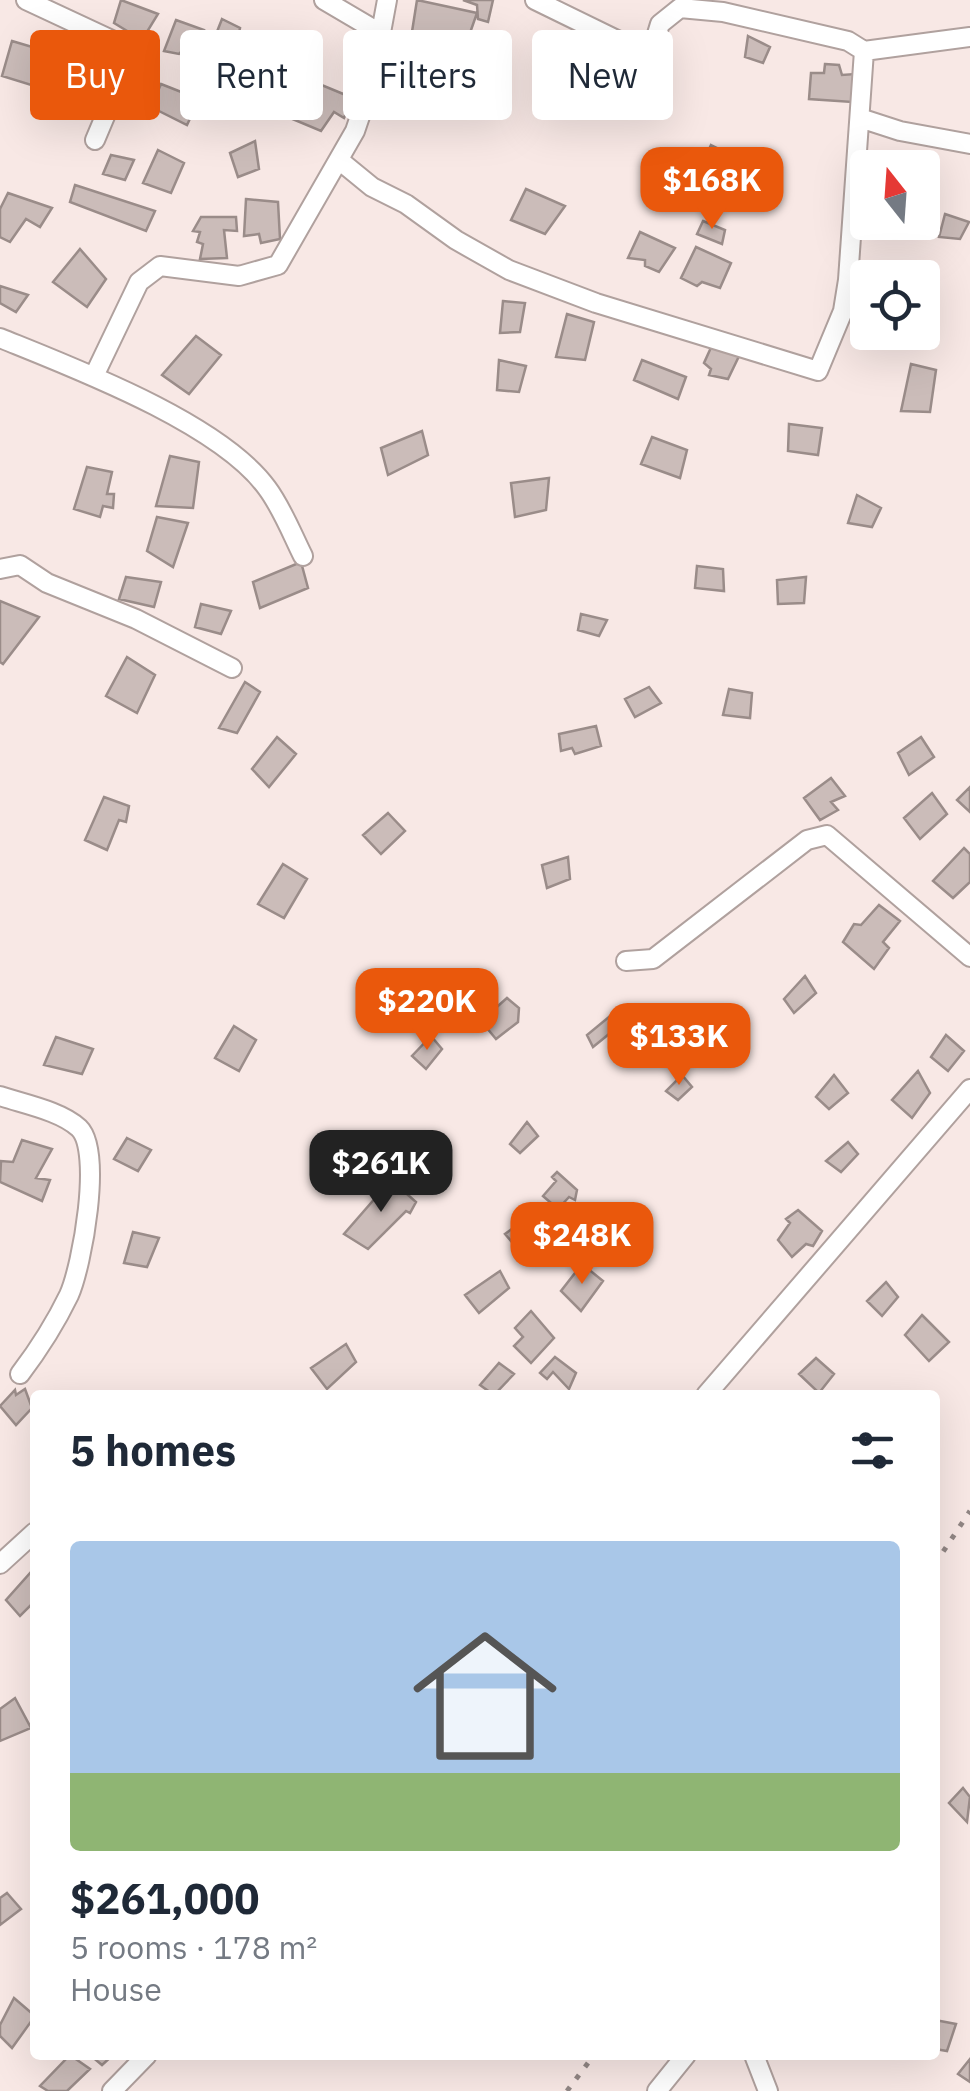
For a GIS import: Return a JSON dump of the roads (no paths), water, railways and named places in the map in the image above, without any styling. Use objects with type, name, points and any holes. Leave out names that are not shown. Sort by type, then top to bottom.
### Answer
[{"type":"street","points":[[26,0],[133,50],[95,140]]},
{"type":"street","points":[[324,0],[375,30]]},
{"type":"street","points":[[381,30],[387,0]]},
{"type":"street","points":[[535,0],[623,43],[652,47],[660,24],[680,8],[723,12],[848,41],[864,51],[970,38]]},
{"type":"street","points":[[339,160],[372,188],[406,204],[456,240],[510,270],[596,303],[818,370],[846,296],[863,119],[864,51]]},
{"type":"street","points":[[863,119],[900,131],[970,144]]},
{"type":"street","points":[[94,376],[139,282],[160,266],[239,276],[278,265],[339,160],[356,120]]},
{"type":"street","points":[[0,338],[94,376],[161,409],[244,466],[266,487],[303,556]]},
{"type":"street","points":[[0,569],[20,566],[47,583],[136,618],[232,668]]},
{"type":"street","points":[[626,962],[653,959],[793,850],[817,835],[827,834],[970,957]]},
{"type":"street","points":[[710,1390],[970,1089]]},
{"type":"street","points":[[0,1096],[78,1127],[88,1150],[89,1203],[70,1291],[44,1342],[20,1374]]},
{"type":"street","points":[[0,1564],[30,1537]]},
{"type":"street","points":[[112,2091],[142,2060]]},
{"type":"street","points":[[656,2091],[682,2060]]},
{"type":"street","points":[[756,2060],[768,2091]]},
{"type":"railway","points":[[940,1556],[970,1511]]},
{"type":"railway","points":[[567,2091],[590,2060]]}]
